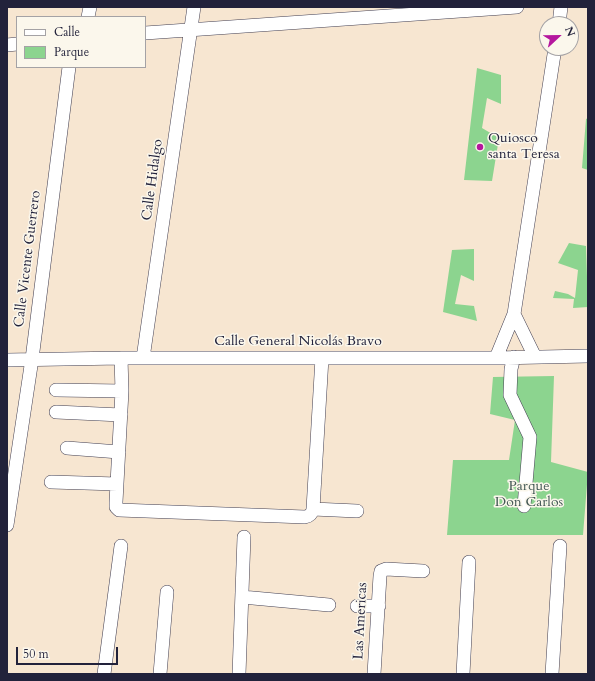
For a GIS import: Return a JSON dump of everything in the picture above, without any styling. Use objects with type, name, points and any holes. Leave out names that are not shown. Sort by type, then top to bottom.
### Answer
[{"type":"street","name":"Calle Hidalgo","points":[[143,358],[194,7]]},
{"type":"street","points":[[146,33],[517,7]]},
{"type":"street","points":[[496,358],[514,314],[554,56]]},
{"type":"street","name":"Calle Vicente Guerrero","points":[[7,525],[32,359],[69,68]]},
{"type":"street","points":[[514,314],[535,357]]},
{"type":"street","name":"Calle General Nicolás Bravo","points":[[7,360],[121,358],[496,358],[588,356]]},
{"type":"street","points":[[514,357],[511,369],[510,395],[530,437],[524,506]]},
{"type":"street","points":[[121,358],[122,391],[116,484],[116,506],[119,510],[305,517],[309,516],[313,509],[322,358]]},
{"type":"street","points":[[56,390],[122,391]]},
{"type":"street","points":[[56,412],[121,414]]},
{"type":"street","points":[[67,448],[119,452]]},
{"type":"street","points":[[51,482],[116,484]]},
{"type":"street","points":[[313,509],[357,511]]},
{"type":"street","points":[[239,674],[244,537]]},
{"type":"street","points":[[104,674],[121,546]]},
{"type":"street","points":[[552,674],[560,546]]},
{"type":"street","points":[[463,674],[469,562]]},
{"type":"street","name":"Las Americas","points":[[374,674],[381,571],[386,569],[423,571]]},
{"type":"street","points":[[160,674],[167,592]]},
{"type":"street","points":[[242,597],[329,605]]},
{"type":"street","points":[[357,606],[379,606]]},
{"type":"green space","points":[[477,68],[501,75],[501,104],[487,98],[482,128],[499,138],[492,181],[464,180]]},
{"type":"green space","points":[[588,118],[588,170],[582,168],[586,119]]},
{"type":"green space","points":[[569,243],[586,246],[588,307],[573,308],[574,299],[553,298],[555,291],[568,294],[575,298],[578,270],[558,263]]},
{"type":"green space","points":[[474,249],[474,281],[461,275],[455,304],[474,306],[477,321],[443,312],[452,250]]},
{"type":"green space","name":"Parque Don Carlos","points":[[554,376],[551,462],[588,472],[583,535],[447,535],[453,460],[509,460],[515,420],[490,414],[493,377]]},
{"type":"place","name":"Quiosco santa Teresa","points":[[480,147]]}]
